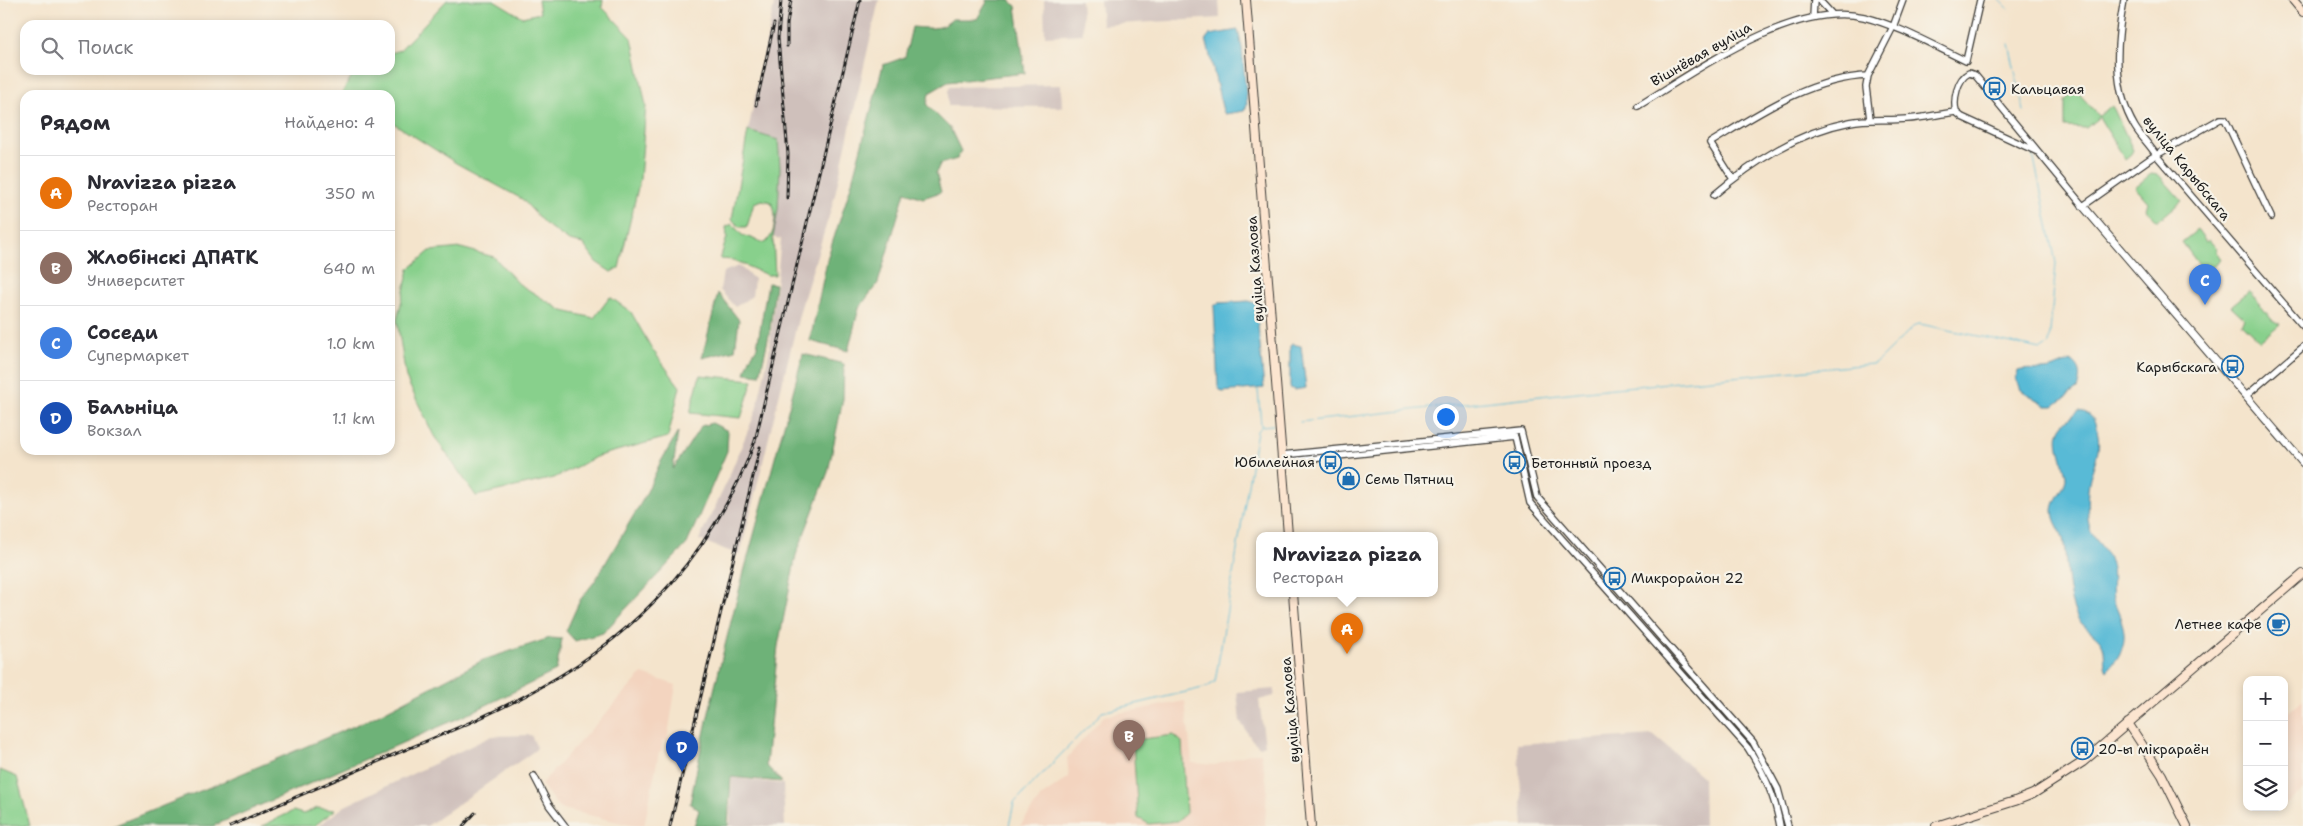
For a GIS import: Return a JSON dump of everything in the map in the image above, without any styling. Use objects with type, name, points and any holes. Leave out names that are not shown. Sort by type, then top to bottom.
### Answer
[{"type":"main road","name":"вуліца Казлова","points":[[1246,0],[1288,532]]},
{"type":"main road","points":[[2293,0],[2303,12]]},
{"type":"main road","points":[[1936,826],[1996,809],[2033,794],[2083,762],[2303,574]]},
{"type":"main road","name":"вуліца Казлова","points":[[1293,597],[1311,826]]},
{"type":"main road","points":[[2128,723],[2162,774],[2187,826]]},
{"type":"street","points":[[1813,17],[1814,0]]},
{"type":"street","points":[[1819,0],[1831,12]]},
{"type":"street","points":[[1870,119],[1866,87],[1868,76],[1893,27],[1903,0]]},
{"type":"street","points":[[1980,0],[1966,60],[1972,73],[2303,463]]},
{"type":"street","name":"вуліца Карыбскага","points":[[2124,0],[2118,34],[2119,84],[2134,126],[2156,155],[2303,326]]},
{"type":"street","name":"Вішнёвая вуліца","points":[[1638,106],[1735,46],[1771,28],[1831,12],[1862,16],[1893,27],[1966,60]]},
{"type":"street","points":[[1972,73],[1967,74],[1960,82],[1955,100],[1956,112],[1962,117],[2038,152]]},
{"type":"street","points":[[1733,179],[1710,143],[1776,103],[1802,92],[1852,76],[1868,76]]},
{"type":"street","points":[[1714,195],[1767,154],[1800,139],[1848,122],[1870,119],[1906,119],[1956,112]]},
{"type":"street","points":[[2083,206],[2156,155],[2220,119],[2225,119],[2271,217]]},
{"type":"street","points":[[2246,396],[2302,348]]},
{"type":"street","points":[[1282,458],[1521,430],[1537,497],[1554,519],[1753,742],[1778,789],[1788,826]]},
{"type":"street","points":[[1282,458],[1515,437],[1530,503],[1748,748],[1764,774],[1771,791],[1780,826]]},
{"type":"street","points":[[534,776],[549,805],[565,826]]},
{"type":"shaded area","points":[[775,0],[879,0],[833,203],[801,307],[740,555],[699,540],[725,486],[756,411],[769,354],[781,239],[772,237],[780,167],[778,140],[748,131]]},
{"type":"shaded area","points":[[1044,0],[1081,0],[1083,34],[1045,36]]},
{"type":"shaded area","points":[[1100,0],[1219,0],[1220,18],[1102,25]]},
{"type":"shaded area","points":[[1061,85],[1062,107],[948,106],[948,91],[950,87]]},
{"type":"shaded area","points":[[739,266],[754,279],[752,296],[735,307],[720,290],[723,272]]},
{"type":"shaded area","points":[[642,674],[676,685],[667,741],[663,740],[661,752],[659,752],[644,826],[635,826],[559,808],[541,784]]},
{"type":"shaded area","points":[[1275,689],[1274,696],[1259,700],[1265,745],[1260,747],[1252,740],[1240,721],[1237,692]]},
{"type":"shaded area","points":[[2303,699],[2303,790],[2288,803],[2288,721],[2288,712]]},
{"type":"shaded area","points":[[1185,701],[1192,763],[1215,765],[1252,753],[1261,753],[1267,785],[1265,826],[1020,826],[1041,797],[1069,777],[1067,758],[1104,716]]},
{"type":"shaded area","points":[[531,735],[537,748],[534,751],[427,826],[318,826],[345,806],[492,736]]},
{"type":"shaded area","points":[[1653,735],[1703,777],[1704,826],[1524,826],[1517,744]]},
{"type":"shaded area","points":[[732,778],[783,784],[785,826],[730,826]]},
{"type":"green space","points":[[447,0],[494,0],[522,17],[540,13],[538,0],[603,0],[602,7],[632,38],[646,106],[640,179],[619,268],[611,272],[596,262],[583,244],[569,241],[545,224],[522,199],[456,163],[395,124],[395,90],[344,90],[352,75],[395,75],[395,52],[400,50]]},
{"type":"green space","points":[[986,0],[1010,0],[1016,6],[1025,73],[948,82],[929,93],[927,105],[950,128],[961,151],[957,159],[940,164],[936,173],[941,192],[923,198],[905,192],[878,283],[859,308],[848,351],[810,341],[828,256],[850,189],[883,65],[905,57],[912,27],[934,28],[948,23],[952,19],[977,19],[987,2]]},
{"type":"green space","points":[[2075,89],[2099,116],[2112,105],[2133,150],[2125,159],[2099,117],[2086,128],[2065,127],[2065,101]]},
{"type":"green space","points":[[748,131],[778,140],[780,167],[778,209],[773,237],[775,275],[767,275],[733,260],[720,259],[727,237],[726,227],[732,224],[742,235],[765,243],[774,229],[775,212],[771,202],[762,200],[754,203],[747,227],[739,227],[732,219]]},
{"type":"green space","points":[[2151,174],[2159,175],[2182,201],[2159,220],[2156,220],[2146,209],[2148,202],[2135,187]]},
{"type":"green space","points":[[2197,230],[2206,242],[2209,240],[2217,249],[2215,251],[2221,260],[2205,273],[2182,242]]},
{"type":"green space","points":[[461,248],[494,257],[519,284],[563,311],[594,318],[610,297],[631,312],[652,349],[680,387],[668,437],[598,456],[554,478],[476,496],[434,436],[406,378],[397,320],[409,269],[430,251]]},
{"type":"green space","points":[[768,283],[775,284],[770,330],[760,375],[745,373],[750,358],[757,347]]},
{"type":"green space","points":[[2249,291],[2272,320],[2280,324],[2260,341],[2241,323],[2244,318],[2231,306]]},
{"type":"green space","points":[[718,293],[739,320],[735,350],[702,358]]},
{"type":"green space","points":[[803,354],[844,364],[843,399],[828,472],[796,555],[778,646],[766,765],[782,782],[731,777],[728,826],[694,826],[699,810],[690,804],[701,747],[742,578]]},
{"type":"green space","points":[[700,375],[753,380],[741,418],[690,413]]},
{"type":"green space","points":[[712,423],[728,431],[727,451],[687,544],[603,633],[575,641],[566,631],[580,600],[595,581],[645,496],[660,463],[678,432],[673,469],[701,426]]},
{"type":"green space","points":[[550,638],[562,639],[556,671],[466,715],[213,826],[113,826],[368,720],[483,660]]},
{"type":"green space","points":[[1174,735],[1182,742],[1186,813],[1178,821],[1149,824],[1138,818],[1133,744],[1142,739]]},
{"type":"green space","points":[[0,770],[17,777],[30,826],[0,826]]},
{"type":"green space","points":[[317,808],[335,810],[314,826],[262,826],[293,811],[303,814]]},
{"type":"water","points":[[1238,30],[1242,48],[1247,105],[1244,111],[1225,114],[1206,39],[1209,35]]},
{"type":"water","points":[[1249,301],[1256,304],[1264,388],[1222,392],[1218,387],[1214,306],[1219,303]]},
{"type":"water","points":[[1292,344],[1301,346],[1306,388],[1294,390],[1290,388],[1290,346]]},
{"type":"water","points":[[2070,361],[2079,373],[2077,389],[2054,406],[2046,406],[2021,390],[2016,379],[2018,371],[2050,369]]},
{"type":"water","points":[[2079,411],[2087,413],[2091,417],[2098,433],[2097,454],[2088,491],[2089,526],[2094,537],[2107,555],[2111,566],[2113,599],[2121,620],[2124,635],[2120,654],[2107,671],[2104,649],[2101,642],[2079,621],[2073,608],[2070,598],[2063,538],[2053,514],[2054,506],[2066,478],[2058,439],[2059,433],[2065,422]]},
{"type":"waterway","points":[[2000,0],[2008,8]]},
{"type":"waterway","points":[[2009,44],[2024,111]]},
{"type":"waterway","points":[[1300,422],[1614,388],[1872,364],[1878,361],[1915,325],[1920,324],[2041,349],[2049,344],[2056,263],[2033,154]]},
{"type":"waterway","points":[[1258,390],[1261,425]]},
{"type":"waterway","points":[[1009,826],[1014,803],[1102,712],[1207,687],[1215,682],[1257,431],[1261,426],[1273,425]]},
{"type":"railway","points":[[781,0],[778,38],[788,154],[787,198]]},
{"type":"railway","points":[[787,46],[787,24],[791,0]]},
{"type":"railway","points":[[230,826],[468,723],[541,687],[577,665],[611,640],[642,613],[671,584],[697,551],[719,517],[739,480],[755,441],[860,0]]},
{"type":"railway","points":[[756,105],[774,24]]},
{"type":"railway","points":[[670,826],[760,447]]},
{"type":"railway","points":[[463,826],[475,813]]},
{"type":"place","name":"Кальцавая","points":[[1995,89]]},
{"type":"place","name":"Соседи","points":[[2205,305]]},
{"type":"place","name":"Карыбскага","points":[[2233,367]]},
{"type":"place","name":"Юбилейная","points":[[1331,462]]},
{"type":"place","name":"Бетонный проезд","points":[[1515,463]]},
{"type":"place","name":"Семь Пятниц","points":[[1349,479]]},
{"type":"place","name":"Микрорайон 22","points":[[1615,578]]},
{"type":"place","name":"Летнее кафе","points":[[2278,624]]},
{"type":"place","name":"Nravizza pizza","points":[[1347,654]]},
{"type":"place","name":"20-ы мікрараён","points":[[2082,749]]},
{"type":"place","name":"Жлобінскі ДПАТК","points":[[1129,761]]},
{"type":"place","name":"Бальніца","points":[[682,772]]}]
